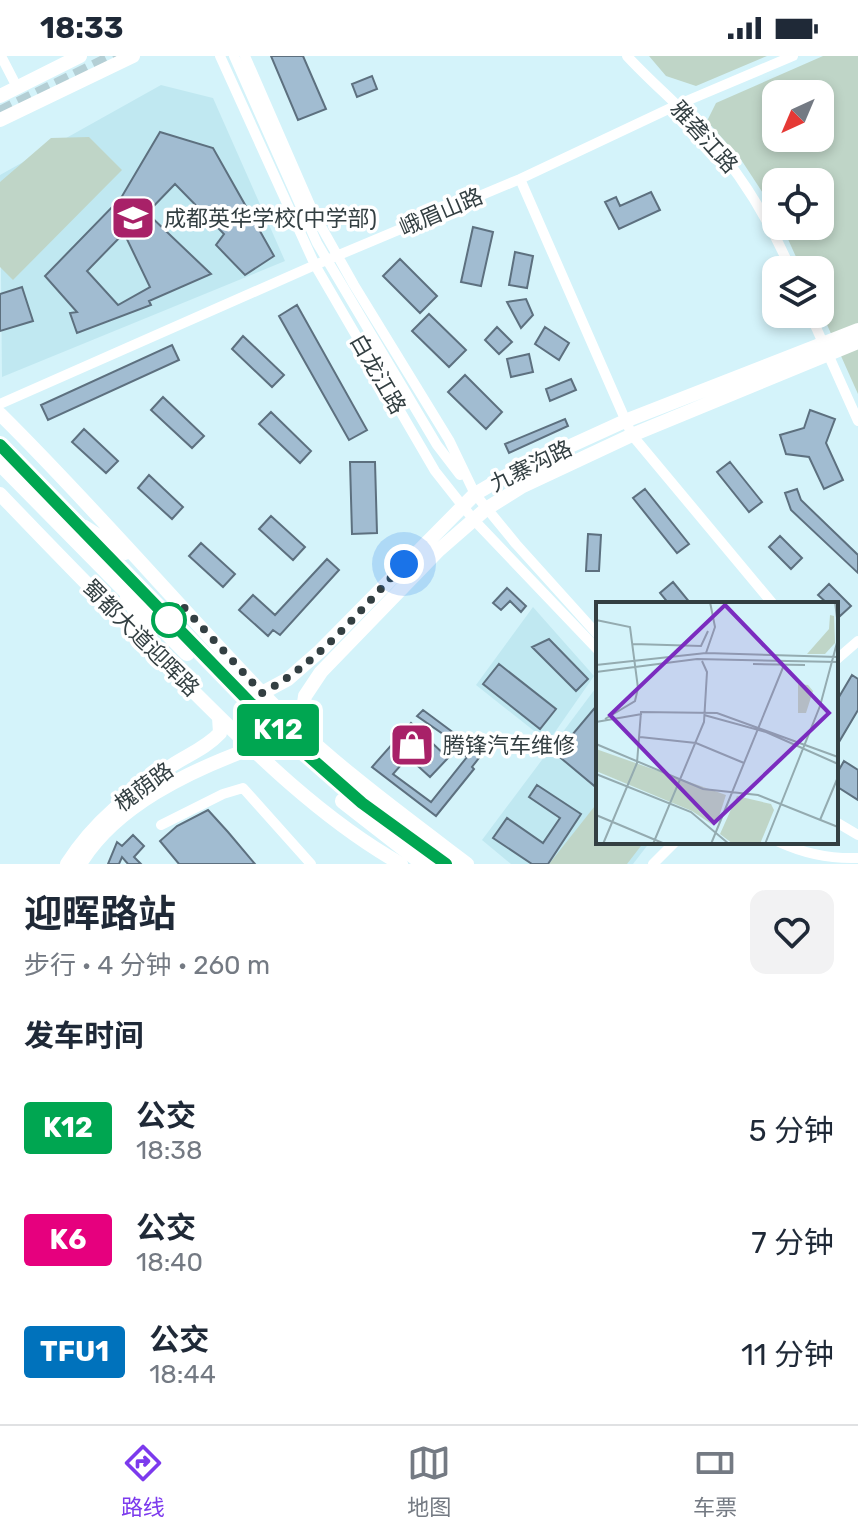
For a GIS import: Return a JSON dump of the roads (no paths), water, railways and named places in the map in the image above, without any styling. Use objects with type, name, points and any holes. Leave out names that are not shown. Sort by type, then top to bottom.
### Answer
[{"type":"highway","points":[[0,445],[61,513]]},
{"type":"highway","points":[[0,463],[61,513]]},
{"type":"highway","name":"蜀都大道迎晖路","points":[[61,513],[123,589],[260,728],[368,822],[424,864]]},
{"type":"highway","name":"蜀都大道迎晖路","points":[[61,513],[297,748],[362,803],[446,864]]},
{"type":"main road","points":[[0,95],[80,56]]},
{"type":"main road","points":[[0,120],[133,56]]},
{"type":"main road","name":"九寨沟路","points":[[826,350],[858,330]]},
{"type":"main road","name":"九寨沟路","points":[[262,693],[288,679],[320,651],[475,494],[511,473],[826,350],[858,342]]},
{"type":"main road","points":[[0,414],[75,489],[262,693],[300,729],[467,864]]},
{"type":"main road","name":"九寨沟路","points":[[300,729],[305,696],[321,672],[439,550],[486,509],[628,428]]},
{"type":"main road","name":"蜀都大道迎晖路","points":[[0,494],[164,663],[252,748],[366,844],[401,864]]},
{"type":"main road","points":[[61,513],[142,564]]},
{"type":"main road","points":[[123,589],[164,663]]},
{"type":"main road","name":"槐荫路","points":[[67,864],[87,835],[116,806],[212,742],[220,733],[219,717]]},
{"type":"main road","name":"槐荫路","points":[[80,864],[98,837],[123,814],[223,758],[252,748]]},
{"type":"street","name":"白龙江路","points":[[220,56],[315,265],[435,471],[461,506],[596,648]]},
{"type":"street","points":[[234,56],[317,243],[437,445],[475,494]]},
{"type":"street","name":"白龙江路","points":[[245,56],[314,214],[449,440],[475,494],[596,633]]},
{"type":"street","name":"雅砻江路","points":[[627,56],[707,136],[753,195],[785,256]]},
{"type":"street","name":"峨眉山路","points":[[0,404],[315,265],[520,179],[677,105],[793,56]]},
{"type":"street","points":[[2,57],[17,87]]},
{"type":"street","points":[[520,179],[628,428],[771,602]]},
{"type":"street","points":[[816,328],[858,421]]},
{"type":"street","points":[[838,658],[858,641]]},
{"type":"street","points":[[161,825],[234,789],[243,788],[311,864]]},
{"type":"street","points":[[838,823],[858,835]]},
{"type":"street","points":[[653,864],[673,844]]},
{"type":"street","points":[[784,844],[833,858],[858,858]]},
{"type":"tunnel","points":[[0,113],[116,56]]},
{"type":"place","name":"成都英华学校(中学部)","points":[[133,218]]},
{"type":"place","name":"腾锋汽车维修","points":[[412,745]]}]
